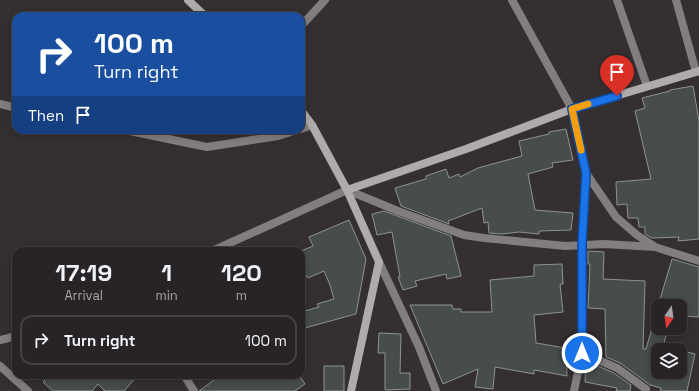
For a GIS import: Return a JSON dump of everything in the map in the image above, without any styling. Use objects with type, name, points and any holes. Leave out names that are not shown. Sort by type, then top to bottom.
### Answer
[{"type":"street","points":[[188,0],[201,12]]},
{"type":"street","points":[[305,22],[325,0]]},
{"type":"street","points":[[512,0],[572,109],[586,173],[582,244],[582,353],[574,391]]},
{"type":"street","points":[[617,0],[647,86]]},
{"type":"street","points":[[221,247],[347,190],[466,149],[572,109],[698,72],[676,0]]},
{"type":"street","points":[[0,104],[12,107]]},
{"type":"street","points":[[305,115],[312,125],[347,190],[419,346],[436,391]]},
{"type":"street","points":[[305,128],[312,125]]},
{"type":"street","points":[[144,134],[207,147],[284,134]]},
{"type":"street","points":[[586,173],[616,216],[637,235],[655,247]]},
{"type":"street","points":[[347,190],[398,211],[464,235],[565,246],[604,244],[655,247],[699,261]]},
{"type":"street","points":[[350,391],[379,262]]},
{"type":"street","points":[[0,340],[12,337]]},
{"type":"street","points":[[582,353],[617,368],[646,389]]},
{"type":"street","points":[[0,366],[12,377]]},
{"type":"street","points":[[15,379],[28,391]]},
{"type":"street","points":[[186,379],[194,391]]},
{"type":"building","points":[[693,86],[699,121],[699,239],[678,241],[679,237],[652,238],[645,234],[645,227],[639,227],[638,218],[628,218],[627,204],[617,205],[616,182],[651,179],[635,111],[645,108],[642,98],[670,90]]},
{"type":"building","points":[[566,129],[573,160],[552,163],[553,167],[528,174],[535,210],[573,213],[571,230],[539,231],[539,234],[519,232],[502,234],[489,233],[488,222],[484,223],[482,208],[448,221],[449,224],[401,206],[395,188],[426,179],[426,176],[446,169],[449,178],[459,174],[460,177],[478,168],[522,156],[519,141],[549,134],[549,132]]},
{"type":"building","points":[[384,211],[451,236],[461,276],[447,279],[446,274],[415,281],[417,286],[403,290],[398,277],[400,277],[392,232],[377,235],[372,214]]},
{"type":"building","points":[[349,220],[366,259],[356,314],[305,328],[305,311],[319,307],[317,304],[334,299],[324,271],[308,278],[307,276],[305,277],[305,249],[313,246],[309,237]]},
{"type":"building","points":[[588,251],[604,252],[603,279],[645,281],[643,349],[646,349],[651,332],[651,335],[666,335],[664,343],[651,343],[651,379],[687,379],[687,352],[695,354],[687,391],[660,391],[661,388],[650,385],[620,363],[606,357],[605,309],[588,308],[590,264],[588,264]]},
{"type":"building","points":[[672,259],[699,267],[699,317],[687,316],[687,299],[660,299]]},
{"type":"building","points":[[562,264],[563,284],[560,284],[563,312],[534,315],[536,343],[566,348],[567,376],[534,370],[534,374],[495,367],[493,389],[475,387],[478,369],[443,384],[410,305],[452,305],[453,309],[461,309],[461,312],[492,312],[490,280],[534,276],[534,265]]},
{"type":"building","points":[[379,333],[401,334],[400,373],[410,373],[410,389],[385,390],[385,353],[378,353]]},
{"type":"building","points":[[586,361],[614,373],[631,385],[630,391],[616,391],[617,388],[585,382]]},
{"type":"building","points":[[324,366],[344,366],[344,391],[324,391]]},
{"type":"building","points":[[46,379],[134,379],[124,391],[105,391],[98,384],[92,391],[53,391],[43,382]]},
{"type":"building","points":[[216,379],[302,379],[305,384],[295,391],[199,391]]},
{"type":"slow traffic","points":[[581,150],[572,109],[588,104]]},
{"type":"route","points":[[582,353],[582,244],[586,173],[572,109],[617,96]]}]
